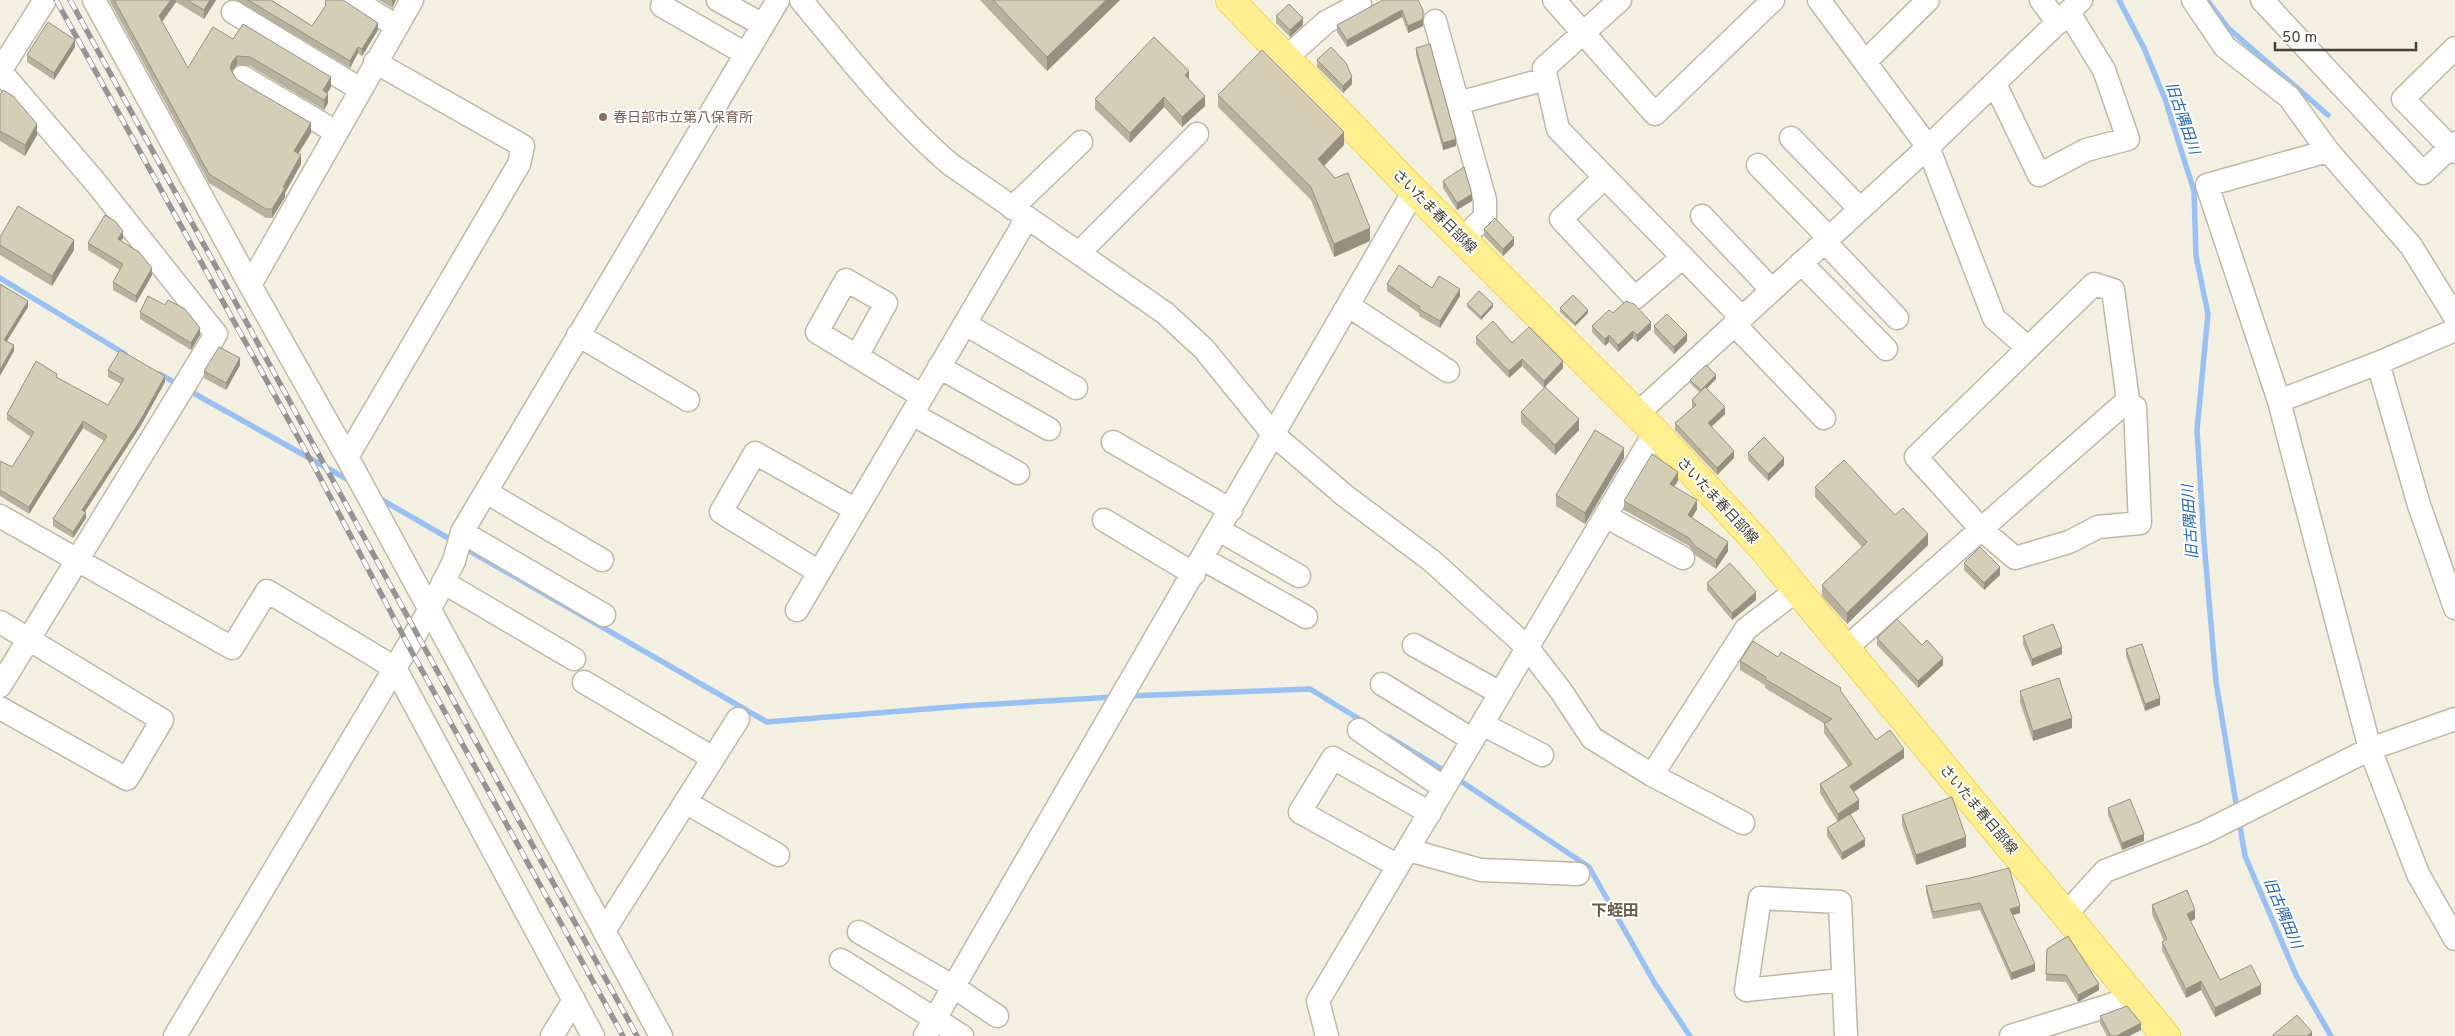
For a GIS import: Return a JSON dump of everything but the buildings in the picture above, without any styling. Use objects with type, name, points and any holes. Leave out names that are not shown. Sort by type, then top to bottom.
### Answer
[{"type":"main road","name":"さいたま春日部線","points":[[1230,0],[1414,191],[1645,424],[1760,545],[2166,1036]]},
{"type":"street","points":[[0,686],[216,334],[96,182],[0,71],[45,0]]},
{"type":"street","points":[[94,0],[250,285],[347,457],[661,1036]]},
{"type":"street","points":[[354,0],[396,26]]},
{"type":"street","points":[[250,285],[374,62],[412,0]]},
{"type":"street","points":[[718,0],[763,25]]},
{"type":"street","points":[[175,1036],[429,611],[454,561],[462,532],[778,0]]},
{"type":"street","points":[[801,0],[900,117],[928,146],[1019,213],[1165,313],[1204,349],[1274,435],[1344,495],[1432,561],[1527,647],[1561,691],[1592,738],[1652,775],[1743,823]]},
{"type":"street","points":[[1554,0],[1655,114],[1773,0]]},
{"type":"street","points":[[1620,0],[1584,35],[1544,68],[1558,128],[1683,257],[1824,418]]},
{"type":"street","points":[[1820,0],[1928,147],[1994,318],[2028,348]]},
{"type":"street","points":[[1865,62],[1928,0]]},
{"type":"street","points":[[1995,84],[2039,175],[2086,150],[2128,139],[2104,70],[2069,12],[2041,0]]},
{"type":"street","points":[[2193,0],[2225,47],[2289,97],[2328,151],[2411,246],[2455,318]]},
{"type":"street","points":[[2262,0],[2423,173],[2454,147],[2403,99],[2455,48]]},
{"type":"street","points":[[1286,58],[1326,22],[1360,4]]},
{"type":"street","points":[[662,6],[746,54]]},
{"type":"street","points":[[233,12],[360,89]]},
{"type":"street","points":[[1326,1036],[1318,1002],[1605,516],[1645,424],[1738,321],[1928,147],[2069,12]]},
{"type":"street","points":[[1436,21],[1485,200],[1485,217],[1462,239]]},
{"type":"street","points":[[347,457],[519,164],[523,146],[374,62]]},
{"type":"street","points":[[243,77],[336,132]]},
{"type":"street","points":[[1458,103],[1546,79]]},
{"type":"street","points":[[1080,253],[1197,134]]},
{"type":"street","points":[[1791,138],[1860,209]]},
{"type":"street","points":[[797,610],[965,324],[1019,213],[1080,142]]},
{"type":"street","points":[[2328,151],[2206,185],[2279,400],[2370,749],[2418,874],[2455,940]]},
{"type":"street","points":[[1758,165],[1897,318]]},
{"type":"street","points":[[1605,177],[1561,219],[1635,298],[1683,257]]},
{"type":"street","points":[[929,1028],[1231,510],[1414,191]]},
{"type":"street","points":[[1702,216],[1772,290]]},
{"type":"street","points":[[1801,263],[1886,349]]},
{"type":"street","points":[[1846,648],[1981,529],[2124,404],[2128,400],[2113,290],[2094,284],[1916,457],[1981,529],[2015,558],[2069,542],[2098,527],[2140,523],[2135,407],[2124,404]]},
{"type":"street","points":[[1349,306],[1448,371]]},
{"type":"street","points":[[965,324],[1076,388]]},
{"type":"street","points":[[2279,400],[2378,363],[2455,330]]},
{"type":"street","points":[[578,335],[688,400]]},
{"type":"street","points":[[857,356],[917,405],[1018,473]]},
{"type":"street","points":[[2378,363],[2419,505],[2455,607]]},
{"type":"street","points":[[939,367],[1049,429]]},
{"type":"street","points":[[1113,442],[1231,510]]},
{"type":"street","points":[[819,572],[722,512],[755,453],[856,510]]},
{"type":"street","points":[[486,492],[602,560]]},
{"type":"street","points":[[0,516],[232,648],[267,590],[395,668],[593,1036]]},
{"type":"street","points":[[1605,516],[1683,558]]},
{"type":"street","points":[[1104,520],[1306,617]]},
{"type":"street","points":[[1219,530],[1299,576]]},
{"type":"street","points":[[462,532],[604,616]]},
{"type":"street","points":[[443,582],[574,659]]},
{"type":"street","points":[[1652,775],[1746,629],[1797,590]]},
{"type":"street","points":[[0,622],[162,720],[127,779],[0,708]]},
{"type":"street","points":[[1414,645],[1500,693]]},
{"type":"street","points":[[584,682],[713,758]]},
{"type":"street","points":[[1382,684],[1477,732],[1542,755]]},
{"type":"street","points":[[604,931],[738,719]]},
{"type":"street","points":[[2066,914],[2104,871],[2203,833],[2370,749],[2455,719]]},
{"type":"street","points":[[1359,730],[1444,788]]},
{"type":"street","points":[[1430,813],[1333,758],[1300,812],[1403,858],[1481,870],[1578,874]]},
{"type":"street","points":[[685,802],[778,855]]},
{"type":"street","points":[[1842,980],[1746,990],[1760,898],[1840,902],[1846,1036]]},
{"type":"street","points":[[858,932],[954,987],[997,1016]]},
{"type":"street","points":[[840,960],[929,1028],[962,1036]]},
{"type":"street","points":[[2011,1036],[2136,998]]},
{"type":"street","points":[[552,1036],[574,1000]]},
{"type":"waterway","name":"旧古隅田川","points":[[2119,0],[2144,48],[2165,99],[2194,191],[2196,256],[2208,314],[2197,430],[2204,542],[2216,682],[2237,809]]},
{"type":"waterway","points":[[2207,0],[2228,28],[2328,115]]},
{"type":"waterway","points":[[0,278],[125,354]]},
{"type":"waterway","points":[[159,374],[180,385]]},
{"type":"waterway","points":[[188,390],[352,482]]},
{"type":"waterway","points":[[377,497],[455,542]]},
{"type":"waterway","points":[[463,547],[767,722],[963,706],[1114,697]]},
{"type":"waterway","points":[[1128,696],[1310,689],[1364,722]]},
{"type":"waterway","points":[[1389,737],[1448,773]]},
{"type":"waterway","points":[[1456,778],[1589,867],[1654,982],[1690,1036]]},
{"type":"waterway","name":"旧古隅田川","points":[[2239,821],[2245,856],[2296,975],[2331,1036]]},
{"type":"railway","points":[[56,0],[315,468],[408,645],[623,1036]]},
{"type":"railway","points":[[70,0],[637,1036]]},
{"type":"place","name":"春日部市立第八保育所","points":[[603,117]]},
{"type":"district","name":"下蛭田","points":[[1615,910]]}]
